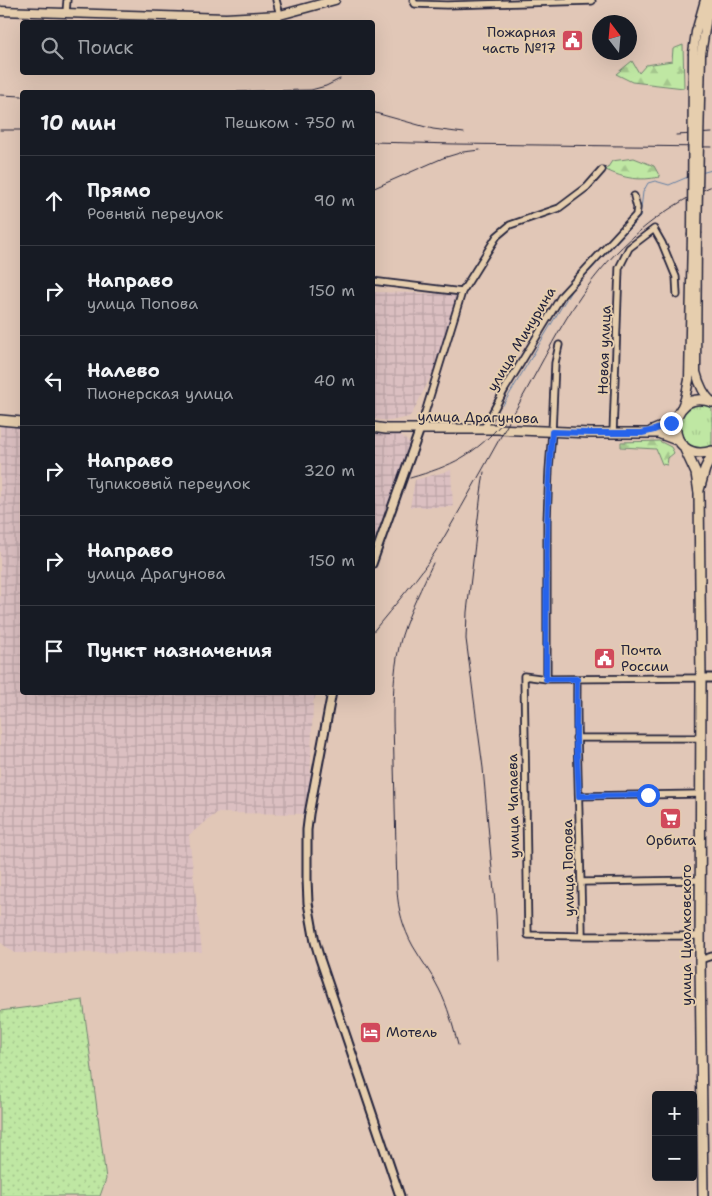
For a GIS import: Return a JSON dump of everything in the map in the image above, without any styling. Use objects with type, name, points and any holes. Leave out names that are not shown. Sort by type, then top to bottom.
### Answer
[{"type":"main road","points":[[279,13],[316,0]]},
{"type":"main road","points":[[0,11],[226,18],[279,13],[335,0]]},
{"type":"main road","points":[[704,0],[696,32],[696,372],[703,392],[712,402]]},
{"type":"main road","points":[[697,53],[712,1]]},
{"type":"main road","points":[[679,413],[685,400],[688,380],[695,234]]},
{"type":"main road","name":"улица Драгунова","points":[[642,433],[671,423],[686,405],[693,401],[712,402]]},
{"type":"main road","name":"улица Циолковского","points":[[679,413],[675,428],[676,435],[696,473],[699,493],[701,678],[700,960],[703,1196]]},
{"type":"main road","points":[[0,420],[20,422]]},
{"type":"main road","name":"улица Драгунова","points":[[375,427],[658,433],[670,436],[688,449],[698,453],[712,450]]},
{"type":"main road","name":"улица Циолковского","points":[[699,493],[705,469],[712,455]]},
{"type":"street","points":[[66,13],[67,0]]},
{"type":"street","points":[[276,0],[279,13]]},
{"type":"street","points":[[413,0],[415,4],[447,5],[592,1]]},
{"type":"street","points":[[375,556],[420,429],[462,292],[497,236],[510,225],[559,208],[587,187],[602,170]]},
{"type":"street","name":"улица Мичурина","points":[[483,430],[562,294],[636,215],[637,208],[634,196]]},
{"type":"street","name":"Новая улица","points":[[613,433],[619,268],[629,248],[654,229],[676,277],[677,296]]},
{"type":"street","points":[[375,281],[462,292]]},
{"type":"street","points":[[559,345],[555,363],[547,521],[546,679],[712,678]]},
{"type":"street","name":"улица Чапаева","points":[[546,679],[524,676],[528,935],[582,936]]},
{"type":"street","name":"улица Попова","points":[[577,679],[576,738],[582,882],[582,936]]},
{"type":"street","points":[[331,695],[309,814],[306,858],[308,903],[322,967],[400,1196]]},
{"type":"street","points":[[576,738],[700,738]]},
{"type":"street","points":[[579,796],[700,794]]},
{"type":"street","points":[[582,882],[700,880]]},
{"type":"street","points":[[582,936],[700,936]]},
{"type":"street","points":[[700,960],[712,956]]},
{"type":"shaded area","points":[[375,292],[459,294],[437,364],[413,412],[409,417],[390,421],[375,419]]},
{"type":"shaded area","points":[[0,424],[20,427],[20,695],[316,695],[313,703],[309,814],[217,813],[189,835],[202,952],[14,953],[0,942]]},
{"type":"shaded area","points":[[375,431],[400,435],[410,443],[375,539]]},
{"type":"shaded area","points":[[451,470],[453,507],[410,507],[415,480]]},
{"type":"green space","points":[[683,45],[684,88],[632,82],[616,74],[632,61],[639,73],[646,65],[672,61],[673,49]]},
{"type":"green space","points":[[634,158],[654,166],[660,177],[633,178],[606,170],[612,161]]},
{"type":"green space","points":[[695,404],[712,405],[712,446],[692,447],[681,436],[679,427],[681,419],[686,411]]},
{"type":"green space","points":[[659,441],[671,447],[674,453],[668,458],[667,465],[662,464],[656,449],[621,447],[621,442]]},
{"type":"green space","points":[[83,1000],[106,1179],[100,1196],[0,1196],[0,1011]]},
{"type":"waterway","points":[[701,173],[712,170]]},
{"type":"waterway","points":[[503,405],[571,291],[640,217],[643,192],[648,183],[655,181],[669,185],[690,176]]},
{"type":"railway","points":[[311,90],[326,86],[340,79]]},
{"type":"railway","points":[[0,95],[20,96]]},
{"type":"railway","points":[[375,113],[433,129],[464,133]]},
{"type":"railway","points":[[0,130],[20,130]]},
{"type":"railway","points":[[676,135],[712,133]]},
{"type":"railway","points":[[375,142],[712,147]]},
{"type":"railway","points":[[375,188],[443,158],[463,152],[480,150]]},
{"type":"railway","points":[[375,629],[416,580],[439,546],[559,331],[573,307],[594,279],[608,262],[639,232],[674,206],[712,186]]},
{"type":"railway","points":[[410,478],[438,469],[462,458],[483,443],[504,421]]},
{"type":"railway","points":[[484,472],[467,612],[466,639],[483,768],[496,915],[498,960]]},
{"type":"railway","points":[[433,563],[405,626],[399,646],[396,667],[393,720],[397,890],[406,932],[442,996],[458,1045]]},
{"type":"place","name":"Пожарная часть №17","points":[[572,40]]},
{"type":"place","name":"Почта России","points":[[605,658]]},
{"type":"place","name":"Орбита","points":[[671,818]]},
{"type":"place","name":"Мотель","points":[[370,1032]]},
{"type":"route","points":[[648,795],[579,796],[576,738],[577,679],[546,679],[549,470],[552,432],[642,433],[671,423]]}]
